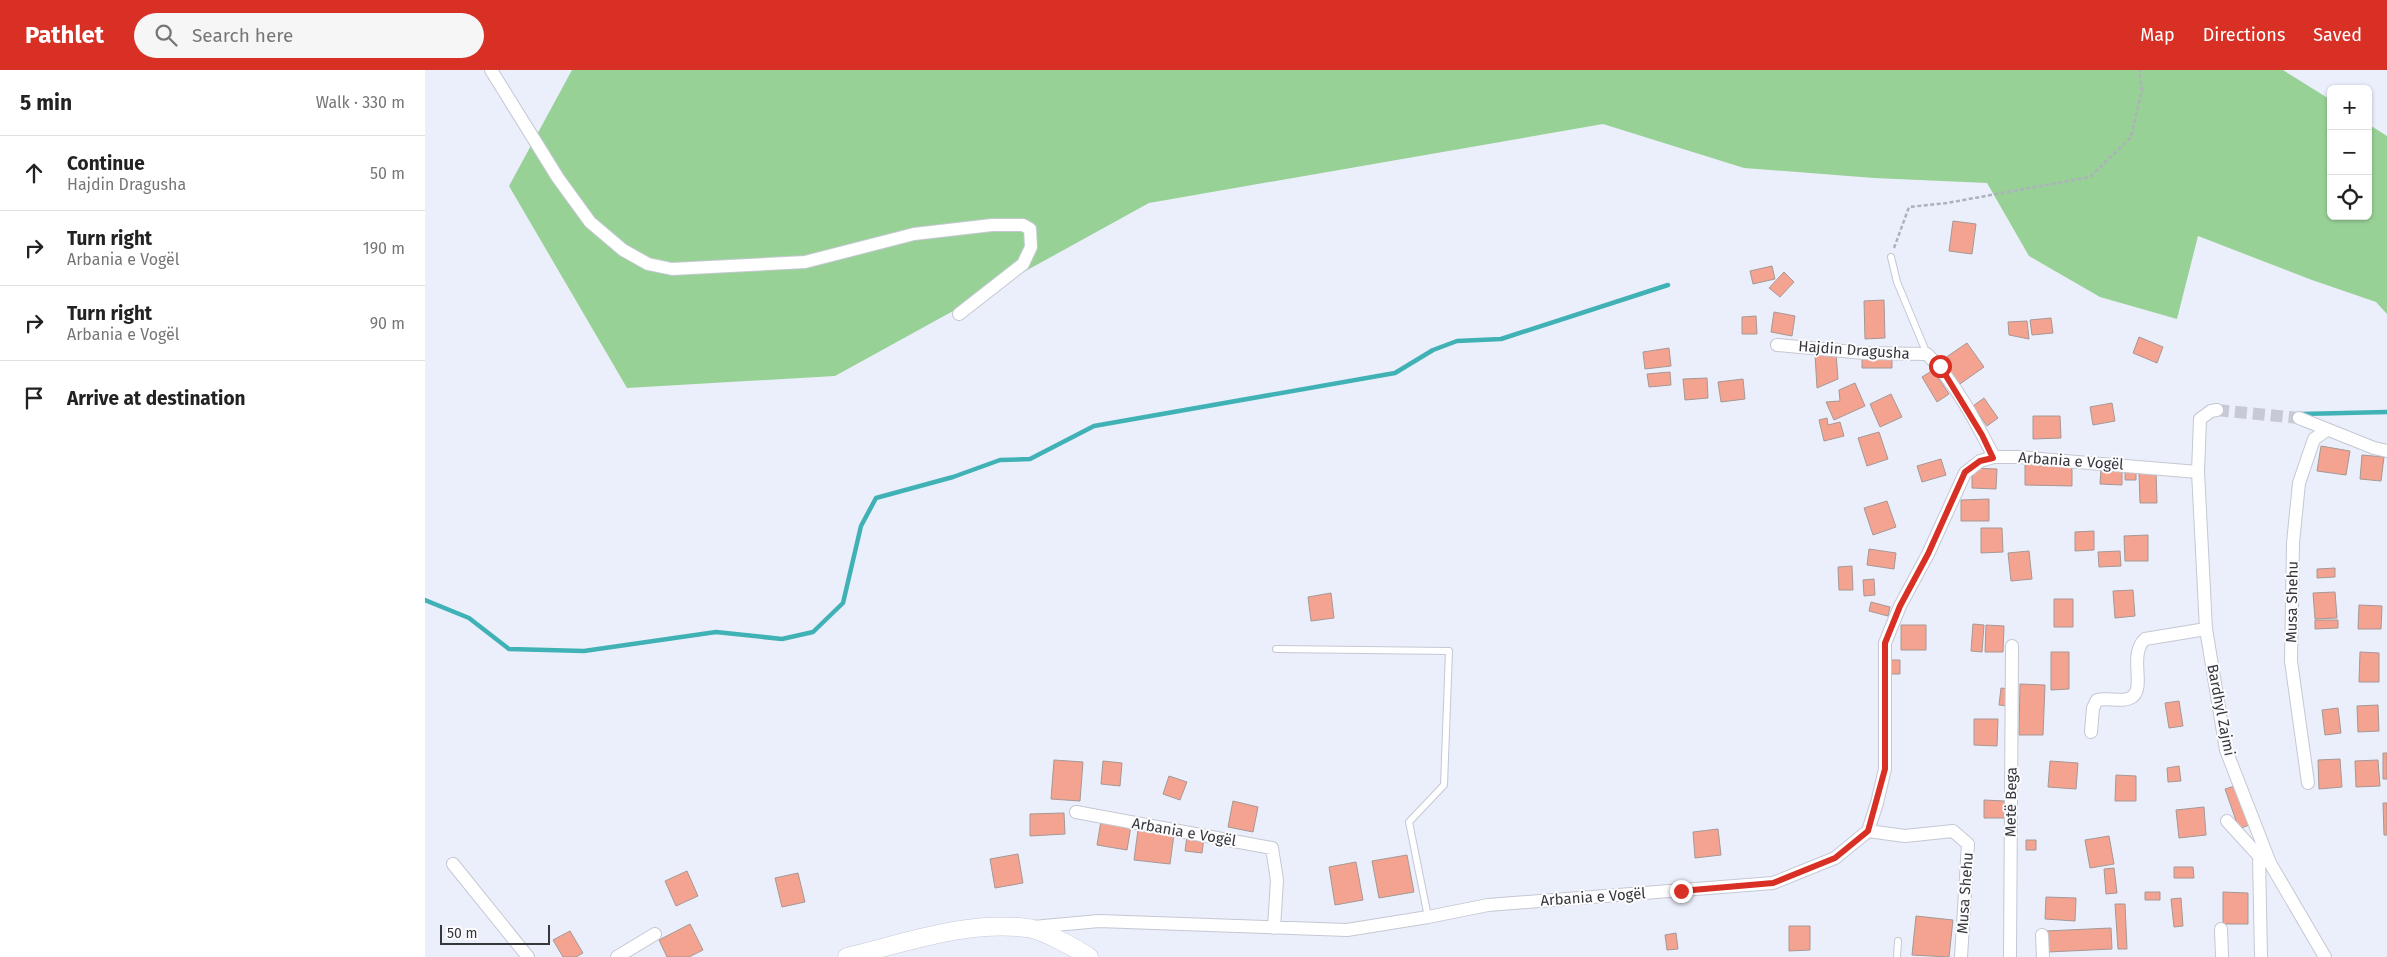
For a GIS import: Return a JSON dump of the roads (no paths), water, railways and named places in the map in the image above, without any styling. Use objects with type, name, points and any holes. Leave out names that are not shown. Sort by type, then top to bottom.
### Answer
[{"type":"street","points":[[491,70],[559,178],[590,222],[623,250],[648,264],[672,269],[805,262],[914,234],[992,225],[1023,225],[1030,229],[1031,247],[1023,264],[973,301],[959,314]]},
{"type":"street","name":"Hajdin Dragusha","points":[[1777,345],[1864,353],[1927,354],[1940,366],[1982,435],[1993,458]]},
{"type":"street","points":[[2198,472],[2199,419],[2211,411],[2217,410]]},
{"type":"street","points":[[2299,418],[2374,448],[2387,451]]},
{"type":"street","name":"Musa Shehu","points":[[2308,783],[2291,661],[2293,543],[2299,482],[2314,439],[2327,430]]},
{"type":"street","name":"Arbania e Vogël","points":[[1030,928],[1099,921],[1347,930],[1488,905],[1773,883],[1835,858],[1868,831],[1885,769],[1885,643],[1900,606],[1928,554],[1965,472],[1980,461],[1993,458],[2018,457],[2198,472]]},
{"type":"street","name":"Bardhyl Zajmi","points":[[2198,472],[2206,629],[2227,750],[2270,863],[2325,957]]},
{"type":"street","points":[[2091,732],[2093,708],[2097,700],[2106,698],[2127,699],[2133,696],[2137,689],[2136,653],[2139,644],[2145,639],[2206,629]]},
{"type":"street","name":"Metë Bega","points":[[2010,957],[2013,646]]},
{"type":"street","name":"Arbania e Vogël","points":[[1076,812],[1272,848],[1277,880],[1274,928]]},
{"type":"street","points":[[2227,821],[2259,856],[2261,957]]},
{"type":"street","name":"Musa Shehu","points":[[1868,831],[1905,836],[1953,831],[1968,844],[1961,957]]},
{"type":"street","points":[[453,864],[528,957]]},
{"type":"street","points":[[847,957],[947,933],[997,926],[1030,928],[1089,957]]},
{"type":"street","points":[[2221,930],[2222,957]]},
{"type":"street","points":[[617,957],[655,934]]},
{"type":"street","points":[[2042,936],[2043,957]]},
{"type":"lane","points":[[1891,257],[1897,282],[1927,354]]},
{"type":"lane","points":[[1276,649],[1449,651],[1443,785],[1409,822],[1428,917]]},
{"type":"lane","points":[[1897,957],[1898,941]]},
{"type":"waterway","points":[[425,600],[469,618],[509,649],[584,651],[716,632],[782,639],[813,632],[843,603],[861,526],[876,498],[953,477],[1000,460],[1030,459],[1094,426],[1395,373],[1433,350],[1457,341],[1501,339],[1668,285]]},
{"type":"waterway","points":[[2301,414],[2387,412]]},
{"type":"tunnel","points":[[2217,410],[2299,418]]}]
